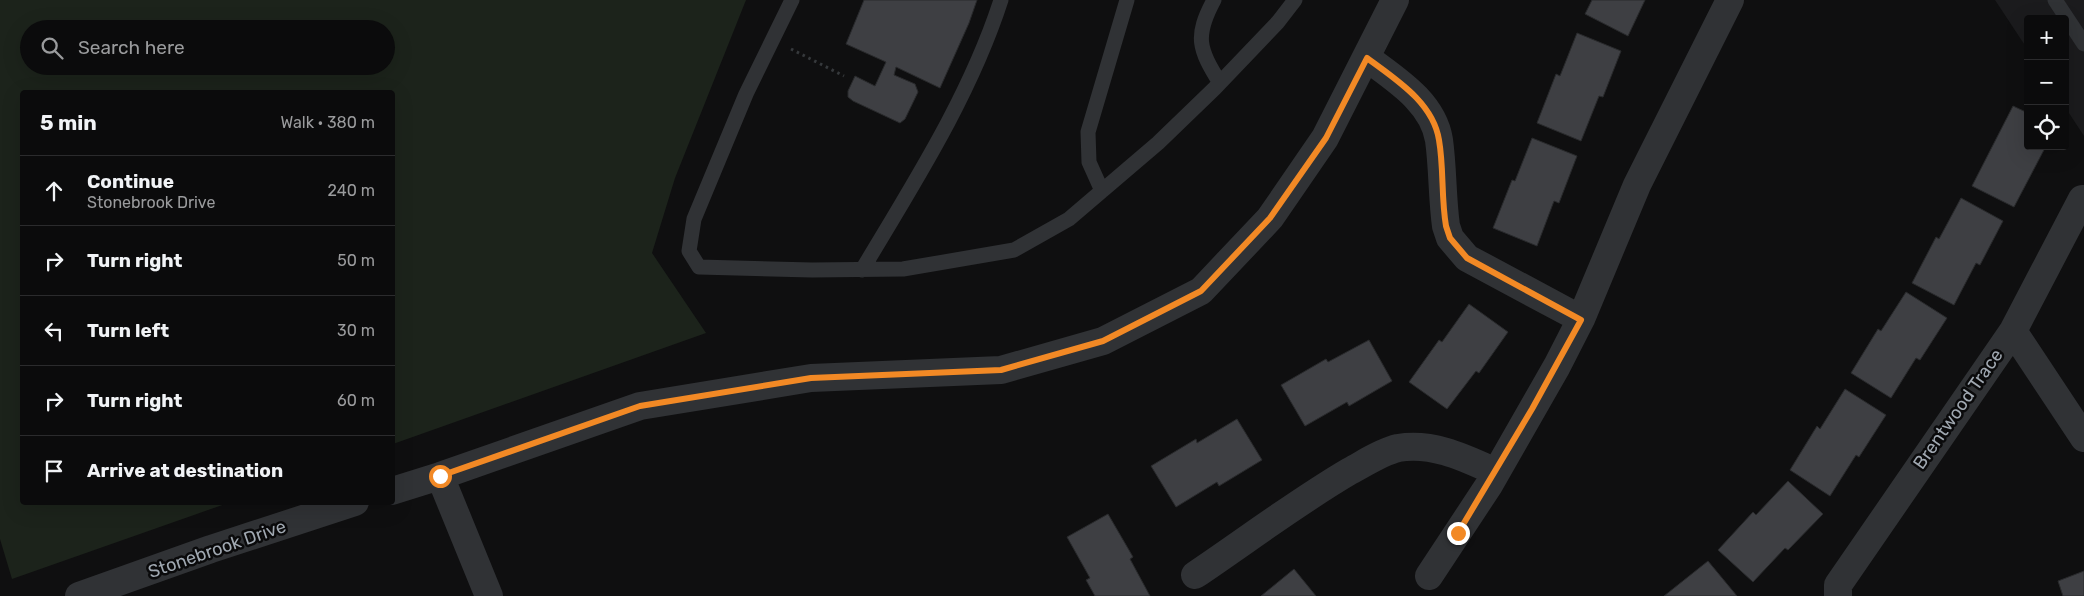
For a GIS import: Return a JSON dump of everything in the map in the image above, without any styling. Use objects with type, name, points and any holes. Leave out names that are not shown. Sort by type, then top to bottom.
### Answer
[{"type":"street","points":[[395,489],[440,476],[640,406],[811,378],[1001,370],[1103,341],[1201,291],[1270,218],[1326,138],[1396,0]]},
{"type":"street","points":[[1429,576],[1496,472],[1557,366],[1581,320],[1637,185],[1730,0]]},
{"type":"street","points":[[1367,58],[1406,88],[1423,105],[1434,123],[1439,138],[1446,226],[1450,238],[1458,250],[1481,267],[1581,320]]},
{"type":"street","points":[[2013,331],[2082,199]]},
{"type":"street","name":"Brentwood Trace","points":[[1834,592],[2013,331],[2084,438]]},
{"type":"street","points":[[1196,574],[1334,480],[1387,451],[1399,448],[1440,449],[1496,472]]},
{"type":"street","points":[[440,476],[489,596]]},
{"type":"street","name":"Stonebrook Drive","points":[[79,596],[119,589],[211,549],[346,505]]},
{"type":"lane","points":[[792,0],[746,94],[694,218],[689,251],[700,267],[903,269],[1014,250],[1069,219],[1158,143],[1220,83],[1278,22],[1295,0]]},
{"type":"lane","points":[[862,270],[927,162],[969,81],[992,29],[1002,0]]},
{"type":"lane","points":[[1102,191],[1089,162],[1088,132],[1127,0]]},
{"type":"lane","points":[[1214,0],[1203,25],[1202,47],[1205,58],[1220,83]]},
{"type":"lane","points":[[2055,0],[2084,44]]},
{"type":"path","points":[[773,40],[844,76]]},
{"type":"shaded area","points":[[0,0],[746,0],[675,178],[652,253],[706,333],[395,443],[395,90],[20,90],[20,505],[222,505],[12,579],[0,539]]},
{"type":"shaded area","points":[[1995,0],[2084,0],[2084,136],[2069,113],[2069,15],[2024,15],[2024,44]]},
{"type":"building","points":[[864,0],[977,0],[969,23],[940,88],[896,67],[894,75],[915,84],[918,92],[905,119],[900,123],[848,97],[848,91],[855,76],[875,86],[886,62],[846,44]]},
{"type":"building","points":[[1592,0],[1645,0],[1628,36],[1585,14]]},
{"type":"building","points":[[1577,33],[1621,51],[1603,97],[1599,96],[1581,141],[1537,123],[1556,74],[1560,76]]},
{"type":"building","points":[[2013,106],[2024,111],[2024,150],[2044,150],[2014,207],[1972,186]]},
{"type":"building","points":[[1532,138],[1577,156],[1559,203],[1554,201],[1537,246],[1493,228],[1512,180],[1515,181]]},
{"type":"building","points":[[1961,198],[2003,221],[1980,265],[1976,263],[1954,305],[1912,283],[1936,237],[1939,239]]},
{"type":"building","points":[[1906,292],[1947,318],[1920,360],[1916,358],[1891,398],[1851,373],[1878,329],[1881,331]]},
{"type":"building","points":[[1469,304],[1508,332],[1479,373],[1476,371],[1447,409],[1409,382],[1439,340],[1442,342]]},
{"type":"building","points":[[1369,340],[1392,381],[1349,406],[1347,402],[1305,426],[1281,385],[1326,359],[1328,362]]},
{"type":"building","points":[[1845,389],[1886,415],[1859,457],[1856,455],[1830,496],[1790,470],[1817,426],[1820,429]]},
{"type":"building","points":[[1237,419],[1262,460],[1219,486],[1217,482],[1176,507],[1151,466],[1196,439],[1197,443]]},
{"type":"building","points":[[1788,481],[1823,514],[1788,550],[1785,548],[1753,582],[1718,550],[1753,512],[1756,515]]},
{"type":"building","points":[[1108,514],[1133,557],[1130,559],[1150,596],[1095,596],[1086,580],[1090,578],[1067,537]]},
{"type":"building","points":[[1708,561],[1737,596],[1664,596]]},
{"type":"building","points":[[1294,569],[1316,596],[1261,596]]},
{"type":"building","points":[[2084,571],[2084,596],[2063,596],[2058,581]]},
{"type":"route","points":[[440,476],[640,406],[811,378],[1001,370],[1103,341],[1201,291],[1270,218],[1326,138],[1367,58],[1406,88],[1423,105],[1434,123],[1439,138],[1446,226],[1450,238],[1458,250],[1481,267],[1540,296],[1581,320],[1557,366],[1489,484],[1458,533]]}]
